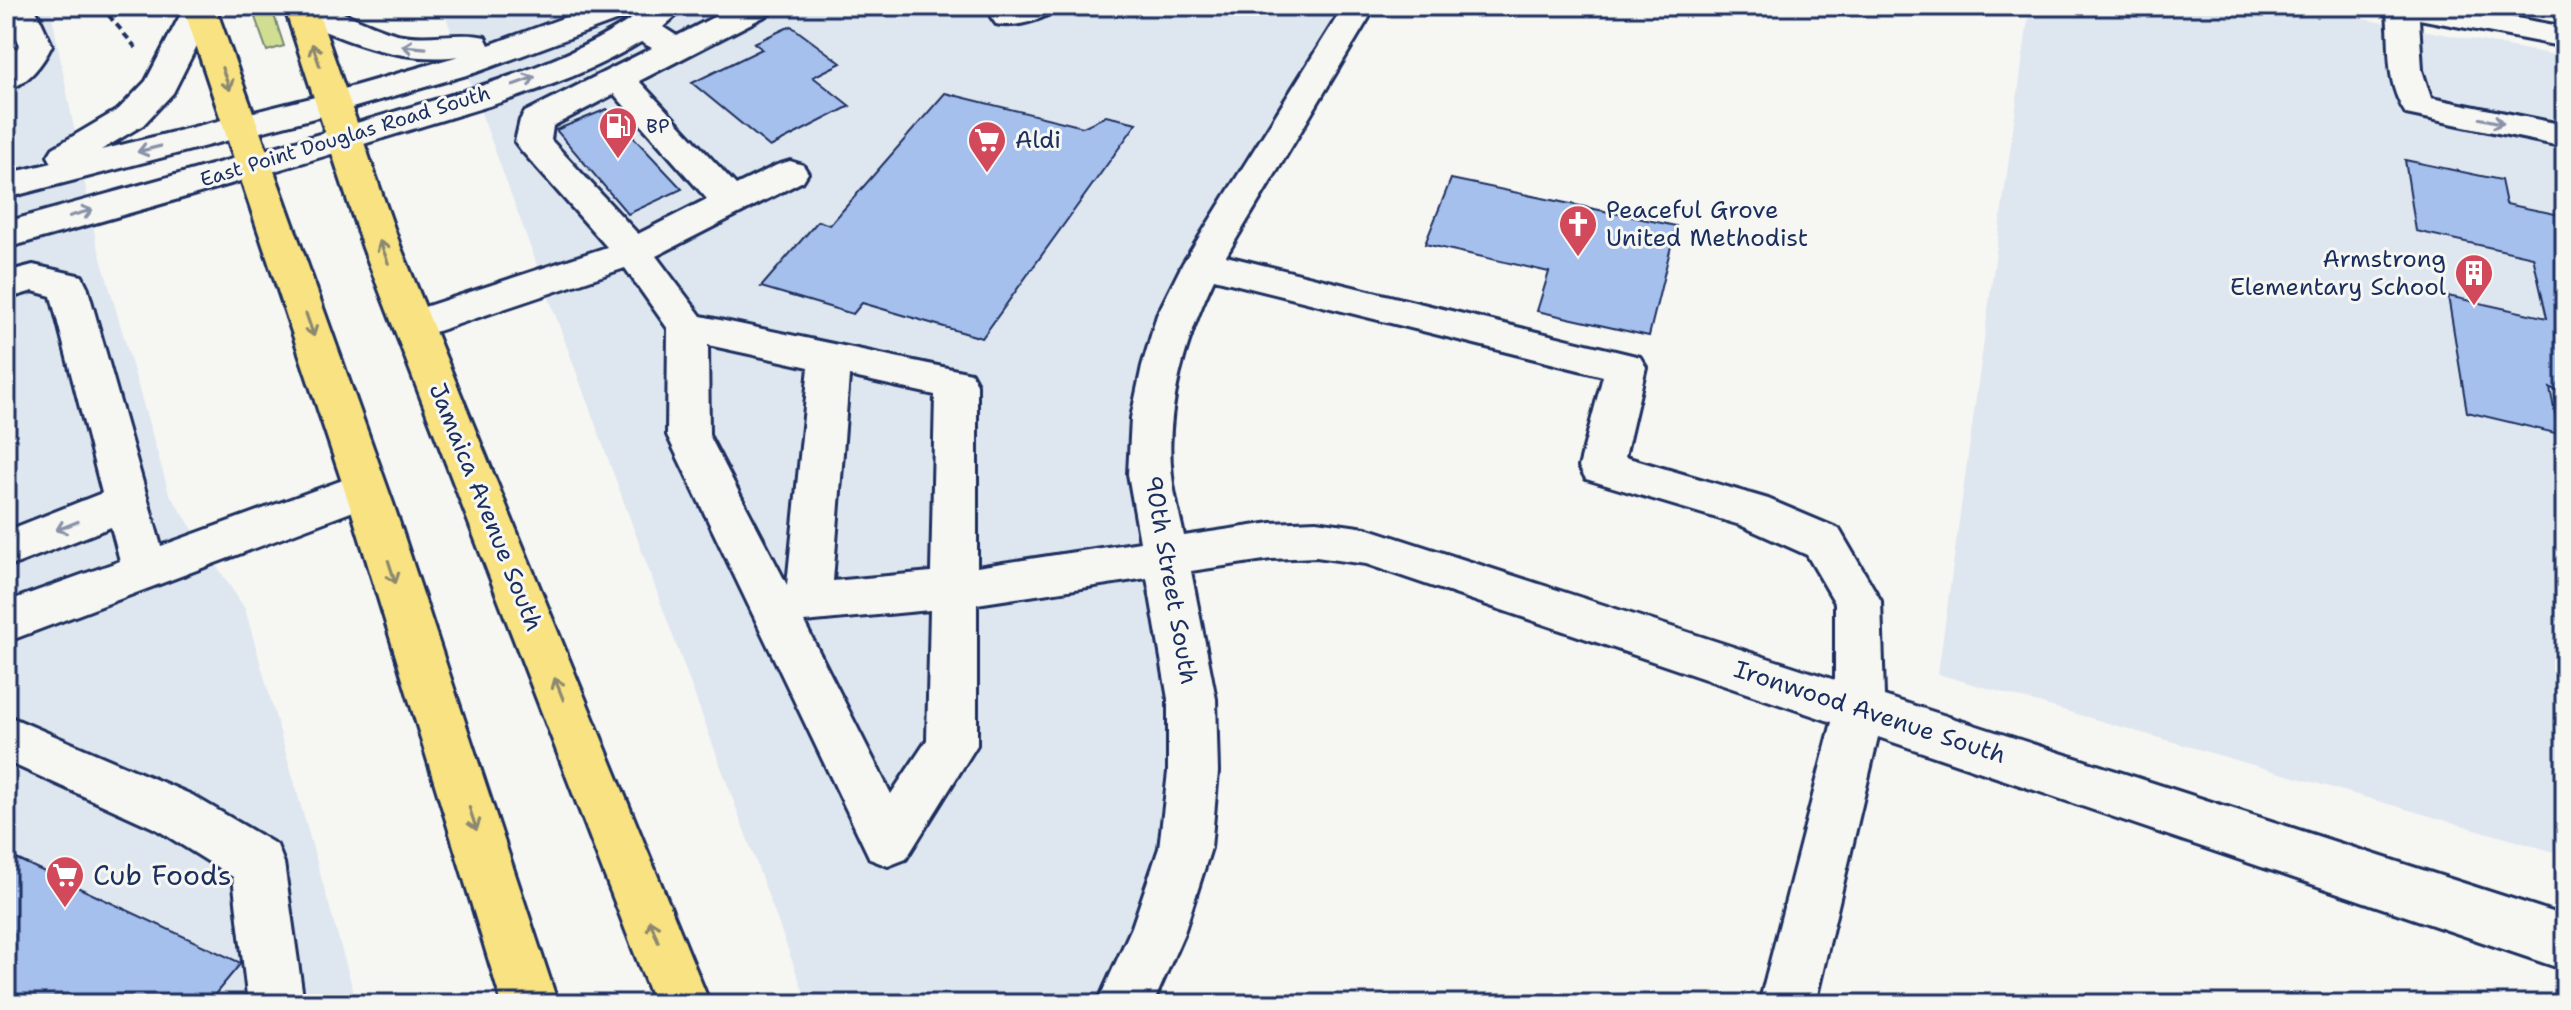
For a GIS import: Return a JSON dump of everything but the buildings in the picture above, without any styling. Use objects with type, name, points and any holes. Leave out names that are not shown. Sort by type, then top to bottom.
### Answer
[{"type":"main road","points":[[199,7],[365,489],[530,1004]]},
{"type":"main road","name":"Jamaica Avenue South","points":[[300,8],[343,140],[682,1004]]},
{"type":"street","points":[[6,80],[30,57],[36,45],[18,6]]},
{"type":"street","points":[[300,8],[358,35],[416,48],[458,47],[760,6]]},
{"type":"street","points":[[1007,17],[1041,6]]},
{"type":"street","name":"90th Street South","points":[[1125,1004],[1157,933],[1185,848],[1193,772],[1192,699],[1150,474],[1152,418],[1162,366],[1177,315],[1202,263],[1360,6]]},
{"type":"street","points":[[2565,37],[2402,6],[2406,78],[2418,106],[2565,136]]},
{"type":"street","points":[[6,185],[56,161],[131,117],[161,86],[199,7]]},
{"type":"street","points":[[643,21],[618,78],[537,120],[533,142],[633,252],[688,327],[688,435],[790,604],[888,842],[952,745],[956,384],[688,327]]},
{"type":"street","name":"East Point Douglas Road South","points":[[6,235],[249,145],[333,103],[465,65],[643,21]]},
{"type":"street","name":"East Point Douglas Road South","points":[[6,185],[249,145],[343,140],[533,78],[643,21]]},
{"type":"street","points":[[618,78],[731,203]]},
{"type":"street","points":[[414,325],[633,252],[790,173]]},
{"type":"street","points":[[1202,263],[1626,367],[1601,467],[1752,511],[1823,542],[1858,601],[1860,708],[1787,1004]]},
{"type":"street","points":[[6,286],[33,278],[68,286],[145,570]]},
{"type":"street","points":[[790,604],[830,357]]},
{"type":"street","points":[[6,622],[365,489]]},
{"type":"street","points":[[6,550],[127,502]]},
{"type":"street","name":"Ironwood Avenue South","points":[[790,604],[954,589],[1271,541],[1316,539],[1366,546],[2565,943]]},
{"type":"street","points":[[6,737],[174,812],[258,863],[276,1004]]},
{"type":"shaded area","points":[[6,6],[50,6],[96,241],[169,493],[245,609],[357,1004],[6,1004]]},
{"type":"shaded area","points":[[442,6],[1360,6],[1162,366],[1192,699],[1125,1004],[808,1004]]},
{"type":"shaded area","points":[[2030,6],[2294,6],[2565,57],[2565,855],[1938,674]]},
{"type":"green space","points":[[251,6],[271,6],[284,46],[267,51]]},
{"type":"place","name":"BP","points":[[618,160]]},
{"type":"place","name":"Aldi","points":[[987,174]]},
{"type":"place","name":"Peaceful Grove United Methodist","points":[[1578,258]]},
{"type":"place","name":"Armstrong Elementary School","points":[[2474,307]]},
{"type":"place","name":"Cub Foods","points":[[65,909]]}]
